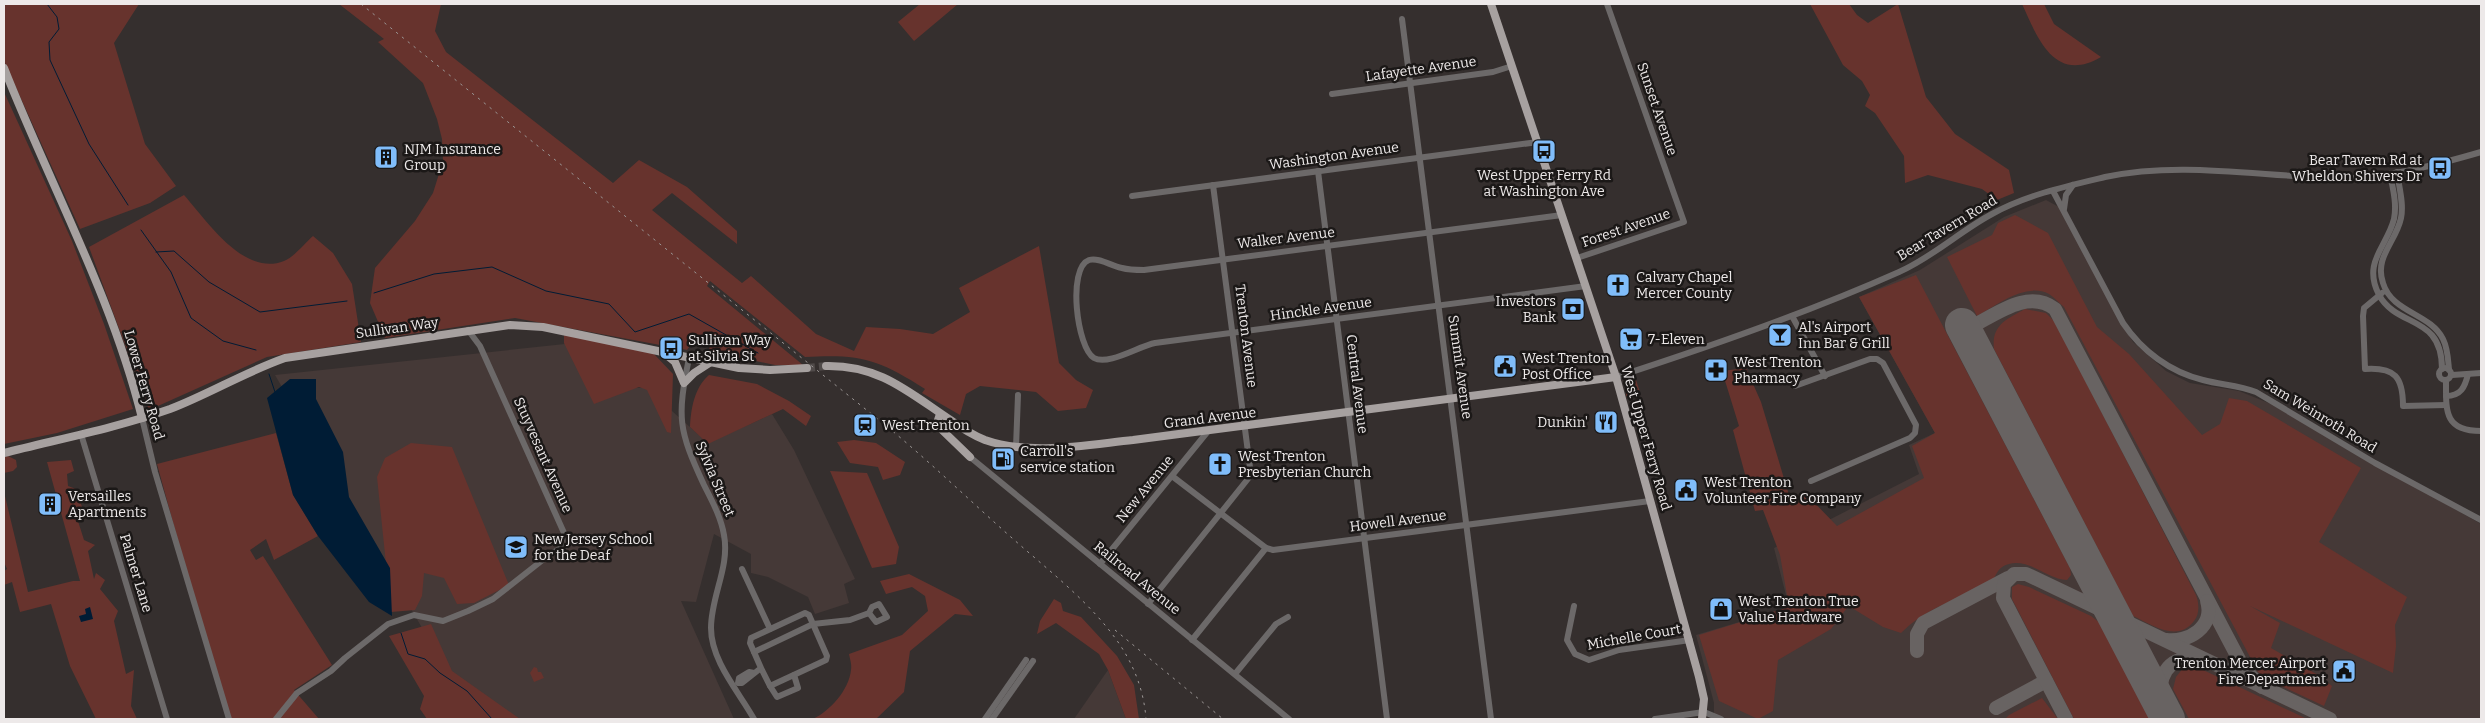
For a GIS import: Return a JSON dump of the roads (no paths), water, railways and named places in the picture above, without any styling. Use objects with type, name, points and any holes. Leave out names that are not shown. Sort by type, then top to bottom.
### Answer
[{"type":"main road","name":"West Upper Ferry Road","points":[[1491,4],[1616,377],[1690,640],[1704,698],[1703,715]]},
{"type":"main road","name":"Lower Ferry Road","points":[[4,68],[32,138],[80,241],[120,344],[142,418]]},
{"type":"main road","name":"Sullivan Way","points":[[4,453],[142,418],[187,402],[256,368],[285,358],[510,325],[543,327],[756,370],[807,368]]},
{"type":"main road","points":[[663,352],[675,362],[684,382],[694,372],[711,362]]},
{"type":"main road","name":"Grand Avenue","points":[[826,366],[857,367],[879,374],[940,414],[983,439],[1016,447],[1087,445],[1349,413],[1616,377]]},
{"type":"main road","points":[[940,414],[938,420],[939,427],[954,444],[970,457]]},
{"type":"street","name":"Sunset Avenue","points":[[1607,4],[1684,222]]},
{"type":"street","name":"Summit Avenue","points":[[1402,19],[1492,719]]},
{"type":"street","name":"Lafayette Avenue","points":[[1332,94],[1493,72],[1512,66]]},
{"type":"street","name":"Washington Avenue","points":[[1132,196],[1538,142]]},
{"type":"street","name":"Bear Tavern Road","points":[[1616,377],[1792,316],[1900,272],[1931,255],[2001,209],[2073,185],[2124,174],[2161,170],[2333,178],[2390,174],[2481,152]]},
{"type":"street","name":"Central Avenue","points":[[1318,171],[1387,719]]},
{"type":"street","points":[[2397,172],[2402,210],[2399,227],[2381,261],[2382,293],[2429,323],[2440,334],[2447,348],[2450,372],[2446,381],[2446,405],[2452,424],[2462,429],[2481,431]]},
{"type":"street","points":[[2390,174],[2395,210],[2391,228],[2374,261],[2373,275],[2393,309],[2431,334],[2441,353],[2442,369],[2440,377],[2446,381]]},
{"type":"street","name":"Trenton Avenue","points":[[1148,604],[1251,475],[1213,185]]},
{"type":"street","points":[[2064,212],[2064,198],[2073,185]]},
{"type":"street","name":"Sam Weinroth Road","points":[[2053,191],[2123,323],[2154,357],[2194,378],[2239,386],[2256,392],[2375,463],[2481,520]]},
{"type":"street","name":"Walker Avenue","points":[[1081,329],[1077,282],[1079,269],[1085,262],[1098,260],[1116,267],[1134,270],[1562,215]]},
{"type":"street","name":"Forest Avenue","points":[[1577,258],[1684,222]]},
{"type":"street","name":"Hinckle Avenue","points":[[1081,329],[1088,353],[1101,360],[1111,359],[1155,343],[1586,286]]},
{"type":"street","points":[[2382,293],[2364,308],[2362,316],[2365,369],[2380,368],[2394,374],[2402,386],[2403,406],[2446,405]]},
{"type":"street","points":[[1792,316],[1825,376]]},
{"type":"street","name":"Stuyvesant Avenue","points":[[276,719],[297,693],[331,672],[344,658],[388,624],[414,615],[442,620],[468,611],[493,598],[548,555],[569,544],[480,346],[468,330]]},
{"type":"street","name":"Sylvia Street","points":[[689,358],[681,407],[684,440],[721,523],[725,544],[724,566],[711,619],[711,636],[719,660],[736,684],[754,719]]},
{"type":"street","points":[[1796,386],[1870,359],[1877,359],[1883,363],[1915,423],[1915,433],[1910,438],[1811,481]]},
{"type":"street","points":[[2442,369],[2468,374],[2481,373]]},
{"type":"street","points":[[2446,396],[2454,396],[2462,391],[2468,374]]},
{"type":"street","points":[[1016,447],[1018,395]]},
{"type":"street","name":"Lower Ferry Road","points":[[142,418],[155,472],[230,719]]},
{"type":"street","name":"New Avenue","points":[[1100,564],[1209,430]]},
{"type":"street","name":"Palmer Lane","points":[[81,434],[167,719]]},
{"type":"street","name":"Railroad Avenue","points":[[970,457],[1289,719]]},
{"type":"street","points":[[1172,476],[1266,548],[1192,640]]},
{"type":"street","name":"Howell Avenue","points":[[1266,548],[1273,550],[1650,501]]},
{"type":"street","points":[[742,569],[770,630]]},
{"type":"street","name":"Michelle Court","points":[[1574,606],[1567,640],[1575,654],[1584,660],[1594,660],[1619,650],[1690,640]]},
{"type":"street","points":[[770,686],[827,658],[809,614],[805,613],[751,638],[750,643],[761,668],[770,686],[776,697],[799,687],[794,675]]},
{"type":"street","points":[[754,652],[813,624],[845,622],[869,613]]},
{"type":"street","points":[[1235,674],[1276,624],[1288,617]]},
{"type":"street","points":[[985,719],[1030,660],[992,719]]},
{"type":"street","points":[[736,684],[739,678],[750,672],[754,673],[761,668]]},
{"type":"street","points":[[1656,719],[1703,715],[1721,719]]},
{"type":"water","points":[[290,379],[316,379],[316,399],[343,452],[349,497],[390,568],[392,616],[369,602],[318,536],[293,495],[267,398]]},
{"type":"water","points":[[90,607],[93,619],[81,622],[79,616],[86,614],[85,609]]},
{"type":"waterway","points":[[47,4],[57,17],[59,29],[49,42],[50,60],[89,144],[128,205]]},
{"type":"waterway","points":[[141,230],[171,272],[191,318],[223,341],[256,350]]},
{"type":"waterway","points":[[156,252],[174,251],[209,282],[260,312],[347,301]]},
{"type":"waterway","points":[[374,293],[434,274],[492,267],[546,291],[609,304],[635,332],[689,314],[758,353]]},
{"type":"waterway","points":[[269,374],[275,392]]},
{"type":"waterway","points":[[401,633],[408,654],[425,659],[440,673],[467,691],[492,719]]},
{"type":"tunnel","points":[[807,368],[826,366]]},
{"type":"railway","points":[[361,4],[884,424],[1068,587],[1095,613],[1124,651],[1140,688],[1146,719]]},
{"type":"railway","points":[[1115,630],[1223,719]]},
{"type":"place","name":"West Upper Ferry Rd at Washington Ave","points":[[1544,151]]},
{"type":"place","name":"NJM Insurance Group","points":[[386,157]]},
{"type":"place","name":"Bear Tavern Rd at Wheldon Shivers Dr","points":[[2440,168]]},
{"type":"place","name":"Calvary Chapel Mercer County","points":[[1618,285]]},
{"type":"place","name":"Investors Bank","points":[[1573,309]]},
{"type":"place","name":"Al's Airport Inn Bar & Grill","points":[[1780,335]]},
{"type":"place","name":"7-Eleven","points":[[1631,339]]},
{"type":"place","name":"Sullivan Way at Silvia St","points":[[671,348]]},
{"type":"place","name":"West Trenton Post Office","points":[[1505,366]]},
{"type":"place","name":"West Trenton Pharmacy","points":[[1716,370]]},
{"type":"place","name":"Dunkin'","points":[[1606,422]]},
{"type":"place","name":"West Trenton","points":[[865,425]]},
{"type":"place","name":"Carroll's service station","points":[[1003,459]]},
{"type":"place","name":"West Trenton Presbyterian Church","points":[[1220,464]]},
{"type":"place","name":"West Trenton Volunteer Fire Company","points":[[1686,490]]},
{"type":"place","name":"Versailles Apartments","points":[[50,504]]},
{"type":"place","name":"New Jersey School for the Deaf","points":[[516,547]]},
{"type":"place","name":"West Trenton True Value Hardware","points":[[1721,609]]},
{"type":"place","name":"Trenton Mercer Airport Fire Department","points":[[2344,671]]}]
